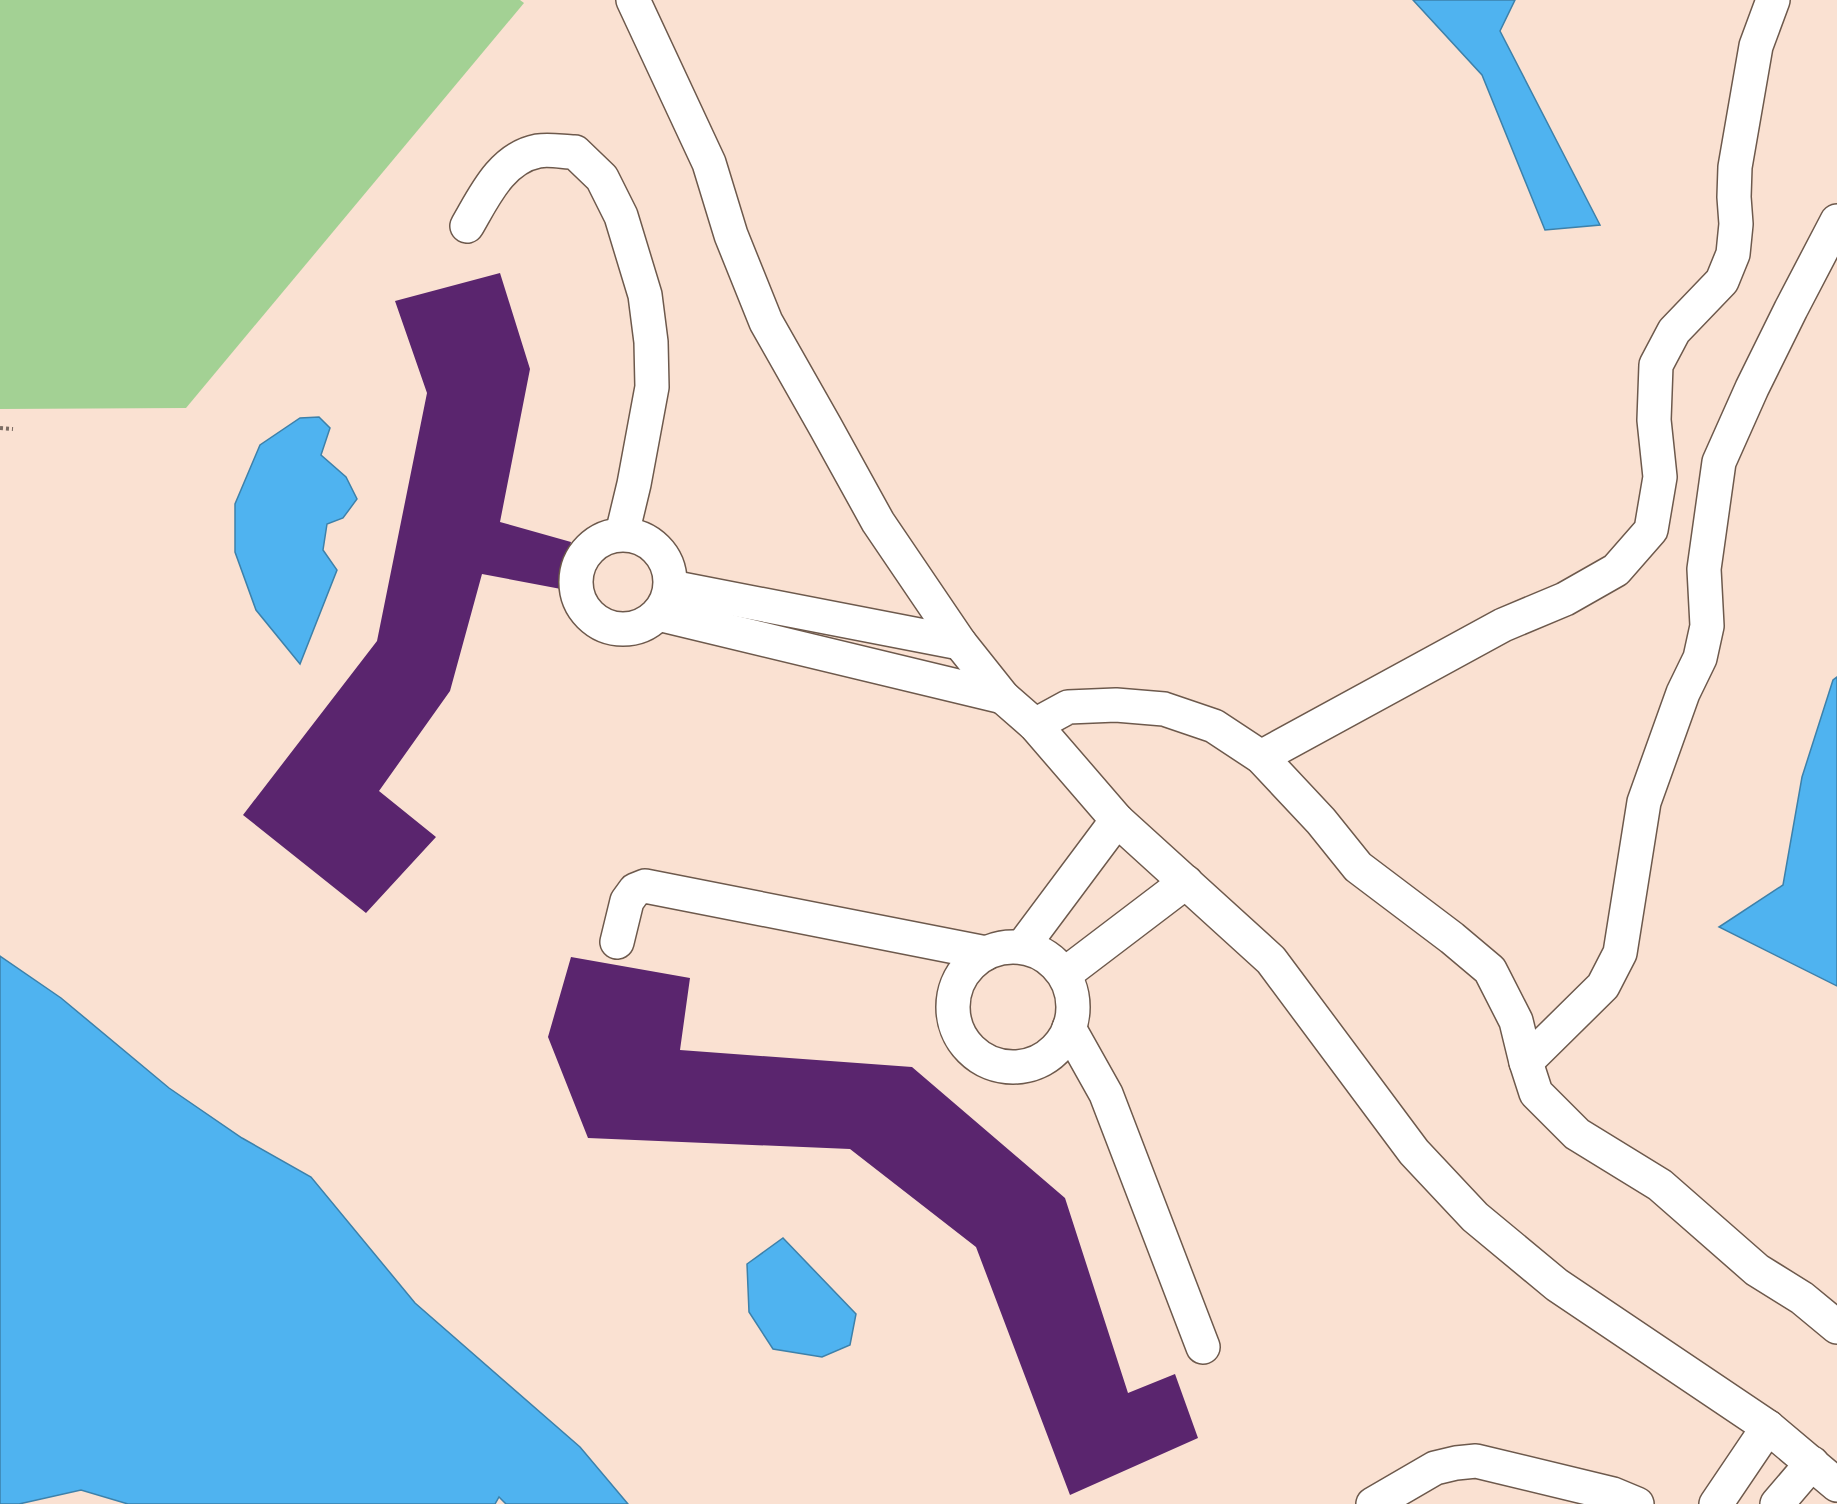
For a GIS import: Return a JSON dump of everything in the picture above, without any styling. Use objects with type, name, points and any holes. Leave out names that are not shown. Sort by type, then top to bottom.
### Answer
[{"type":"street","points":[[633,0],[709,163],[731,235],[766,322],[878,522],[960,643],[1003,697],[1035,725],[1117,820],[1271,960],[1414,1152],[1475,1217],[1557,1285],[1768,1427],[1837,1485]]},
{"type":"street","points":[[1261,757],[1503,625],[1565,599],[1616,570],[1651,530],[1660,477],[1654,420],[1656,365],[1674,331],[1722,281],[1733,254],[1737,224],[1734,197],[1735,167],[1756,46],[1773,0]]},
{"type":"street","points":[[467,226],[492,183],[514,161],[538,151],[575,152],[602,178],[621,216],[645,295],[651,342],[652,387],[622,534]]},
{"type":"street","points":[[1526,1062],[1603,986],[1620,952],[1644,802],[1683,693],[1700,658],[1707,626],[1704,569],[1719,462],[1752,388],[1837,221]]},
{"type":"street","points":[[622,534],[639,537],[653,545],[664,556],[670,571],[664,601],[645,624],[630,629],[615,629],[600,624],[588,614],[579,601],[575,585],[577,570],[583,556],[594,544],[608,537],[622,534]]},
{"type":"street","points":[[664,601],[960,643]]},
{"type":"street","points":[[664,601],[1003,697]]},
{"type":"street","points":[[1035,725],[1068,707],[1116,705],[1164,709],[1214,726],[1261,757],[1321,821],[1358,867],[1452,938],[1490,970],[1516,1021],[1536,1093],[1578,1134],[1660,1185],[1757,1270],[1802,1298],[1837,1327]]},
{"type":"street","points":[[1023,946],[1117,820]]},
{"type":"street","points":[[1065,974],[1186,882]]},
{"type":"street","points":[[617,942],[627,901],[635,890],[645,886],[986,953]]},
{"type":"street","points":[[1023,946],[1046,956],[1065,974],[1073,1008],[1070,1028],[1059,1046],[1044,1058],[1026,1065],[1006,1066],[988,1061],[972,1050],[960,1035],[954,1017],[954,998],[960,980],[971,964],[986,953],[1007,947],[1023,946]]},
{"type":"street","points":[[1070,1028],[1106,1094],[1203,1347]]},
{"type":"street","points":[[1716,1504],[1768,1427]]},
{"type":"street","points":[[1373,1504],[1435,1468],[1476,1461],[1613,1494],[1637,1504]]},
{"type":"street","points":[[1777,1504],[1812,1463]]},
{"type":"path","points":[[0,428],[13,429]]},
{"type":"green space","points":[[0,0],[520,0],[524,3],[186,408],[0,409]]},
{"type":"water","points":[[1413,0],[1515,0],[1500,31],[1600,225],[1545,230],[1482,75]]},
{"type":"water","points":[[319,417],[330,428],[321,455],[346,477],[357,499],[343,518],[327,524],[323,550],[337,570],[300,664],[256,610],[235,552],[235,504],[260,445],[300,418]]},
{"type":"water","points":[[1837,677],[1837,986],[1719,927],[1783,885],[1802,777],[1833,680]]},
{"type":"water","points":[[0,956],[61,998],[169,1088],[242,1138],[311,1177],[415,1303],[580,1447],[628,1504],[506,1504],[499,1497],[495,1504],[128,1504],[81,1490],[19,1504],[0,1504]]},
{"type":"water","points":[[783,1238],[856,1314],[850,1345],[822,1357],[773,1349],[749,1312],[747,1264]]},
{"type":"building","points":[[500,273],[530,369],[500,522],[571,542],[561,589],[482,574],[450,691],[379,791],[436,837],[366,913],[243,815],[377,641],[427,393],[395,301]]},
{"type":"building","points":[[571,957],[690,978],[680,1050],[912,1067],[1065,1198],[1128,1393],[1175,1374],[1198,1438],[1070,1495],[976,1247],[850,1149],[588,1138],[548,1037]]}]
